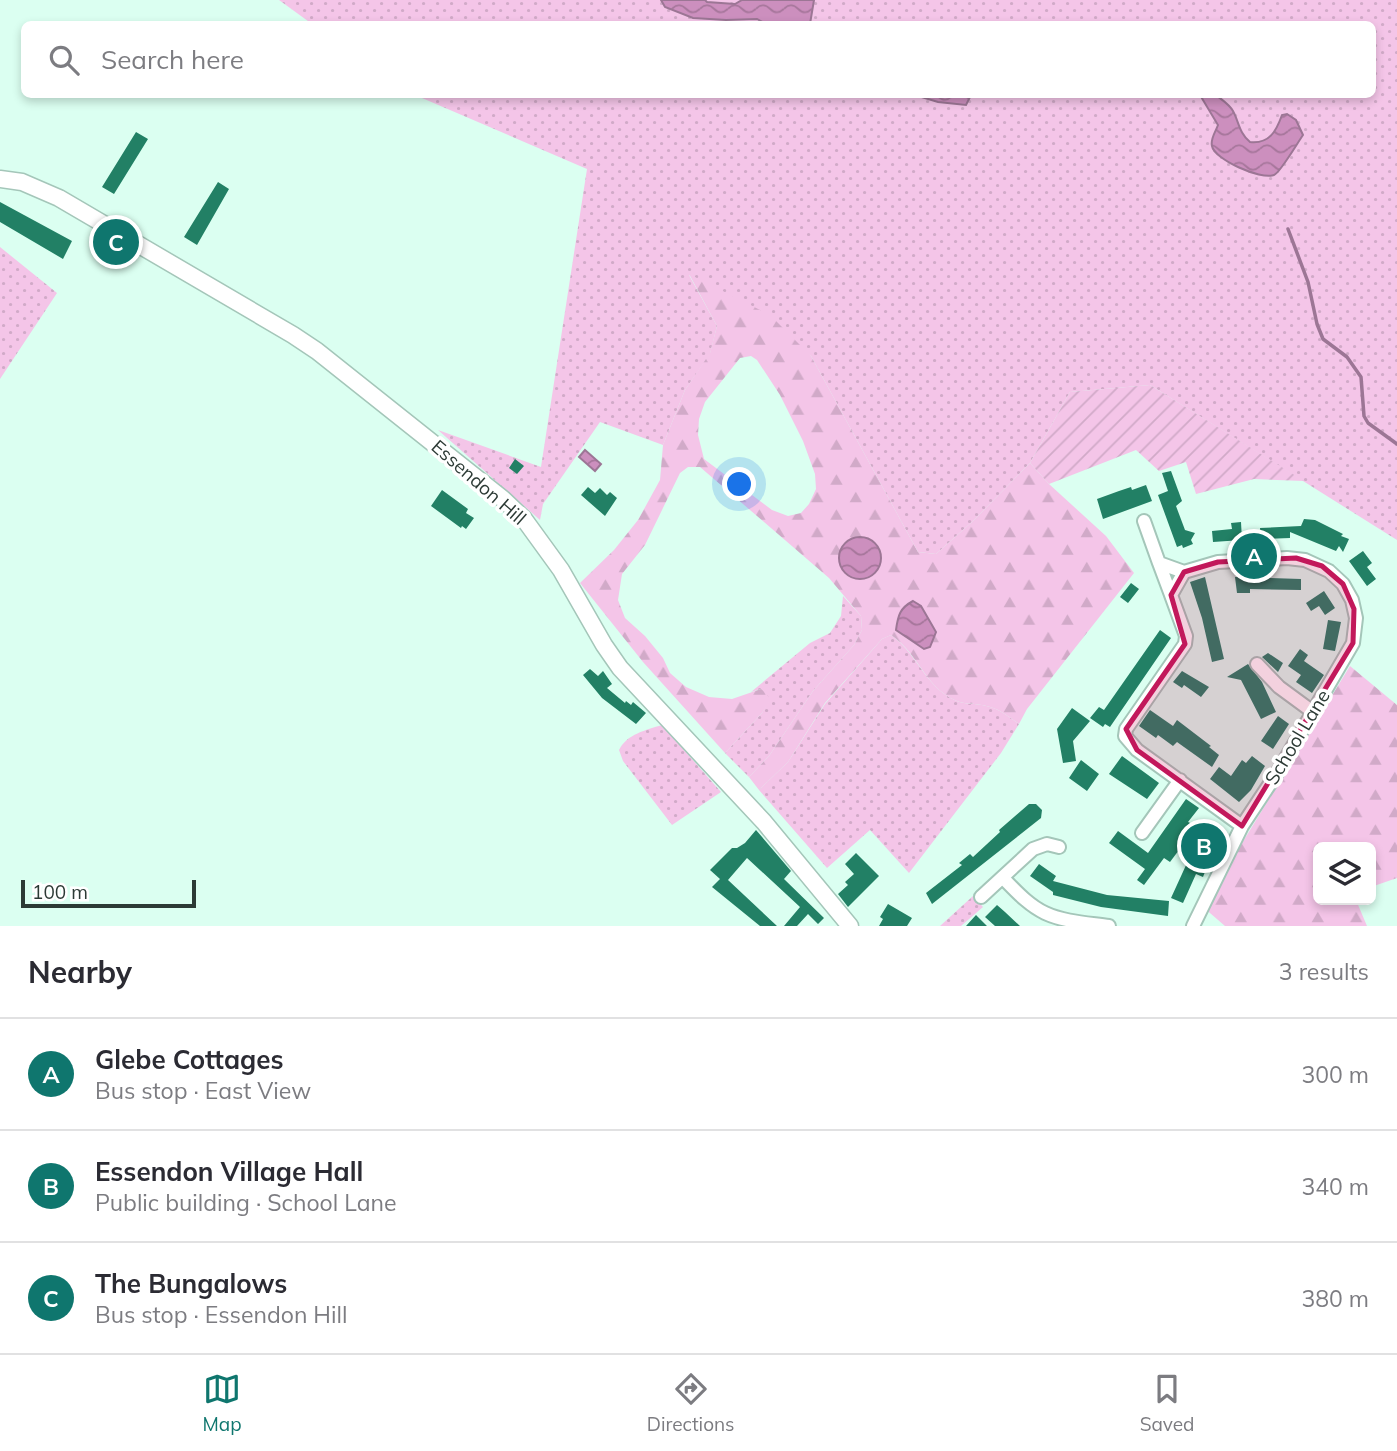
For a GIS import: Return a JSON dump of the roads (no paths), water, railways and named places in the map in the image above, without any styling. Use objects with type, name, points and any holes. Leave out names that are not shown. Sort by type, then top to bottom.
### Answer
[{"type":"main road","name":"Essendon Hill","points":[[0,179],[22,182],[59,198],[293,335],[317,351],[503,499],[541,539],[620,668],[764,822],[844,923]]},
{"type":"street","points":[[1144,522],[1186,636],[1185,644],[1126,729],[1125,736],[1137,750],[1242,826]]},
{"type":"street","name":"School Lane","points":[[1184,572],[1218,562],[1287,558],[1305,560],[1329,571],[1343,584],[1352,600],[1356,618],[1353,643],[1279,770],[1242,826],[1193,926]]},
{"type":"street","points":[[1159,563],[1184,572],[1171,595]]},
{"type":"street","points":[[1257,664],[1279,687],[1312,712]]},
{"type":"street","points":[[1142,833],[1180,780]]},
{"type":"street","points":[[981,897],[1033,849],[1047,844],[1059,847]]},
{"type":"street","points":[[1003,878],[1044,913],[1065,920],[1109,926]]},
{"type":"water","points":[[661,0],[705,0],[735,4],[742,0],[814,0],[810,21],[693,18],[665,7]]},
{"type":"water","points":[[925,98],[969,98],[966,105]]},
{"type":"water","points":[[1202,98],[1220,98],[1227,104],[1250,142],[1262,141],[1271,136],[1282,115],[1287,114],[1296,120],[1303,135],[1277,173],[1267,176],[1229,162],[1215,151],[1212,141],[1218,125]]},
{"type":"water","points":[[585,450],[601,464],[595,471],[579,457]]},
{"type":"water","points":[[860,537],[875,543],[881,558],[875,573],[860,579],[845,573],[839,558],[845,543]]},
{"type":"water","points":[[913,601],[921,606],[936,632],[930,647],[924,649],[896,630],[900,612]]},
{"type":"waterway","points":[[1288,229],[1308,282],[1323,339],[1347,357],[1361,377],[1364,416],[1368,423],[1397,444]]},
{"type":"place","name":"The Bungalows","points":[[116,242]]},
{"type":"place","name":"Glebe Cottages","points":[[1254,556]]},
{"type":"place","name":"Essendon Village Hall","points":[[1204,846]]}]
